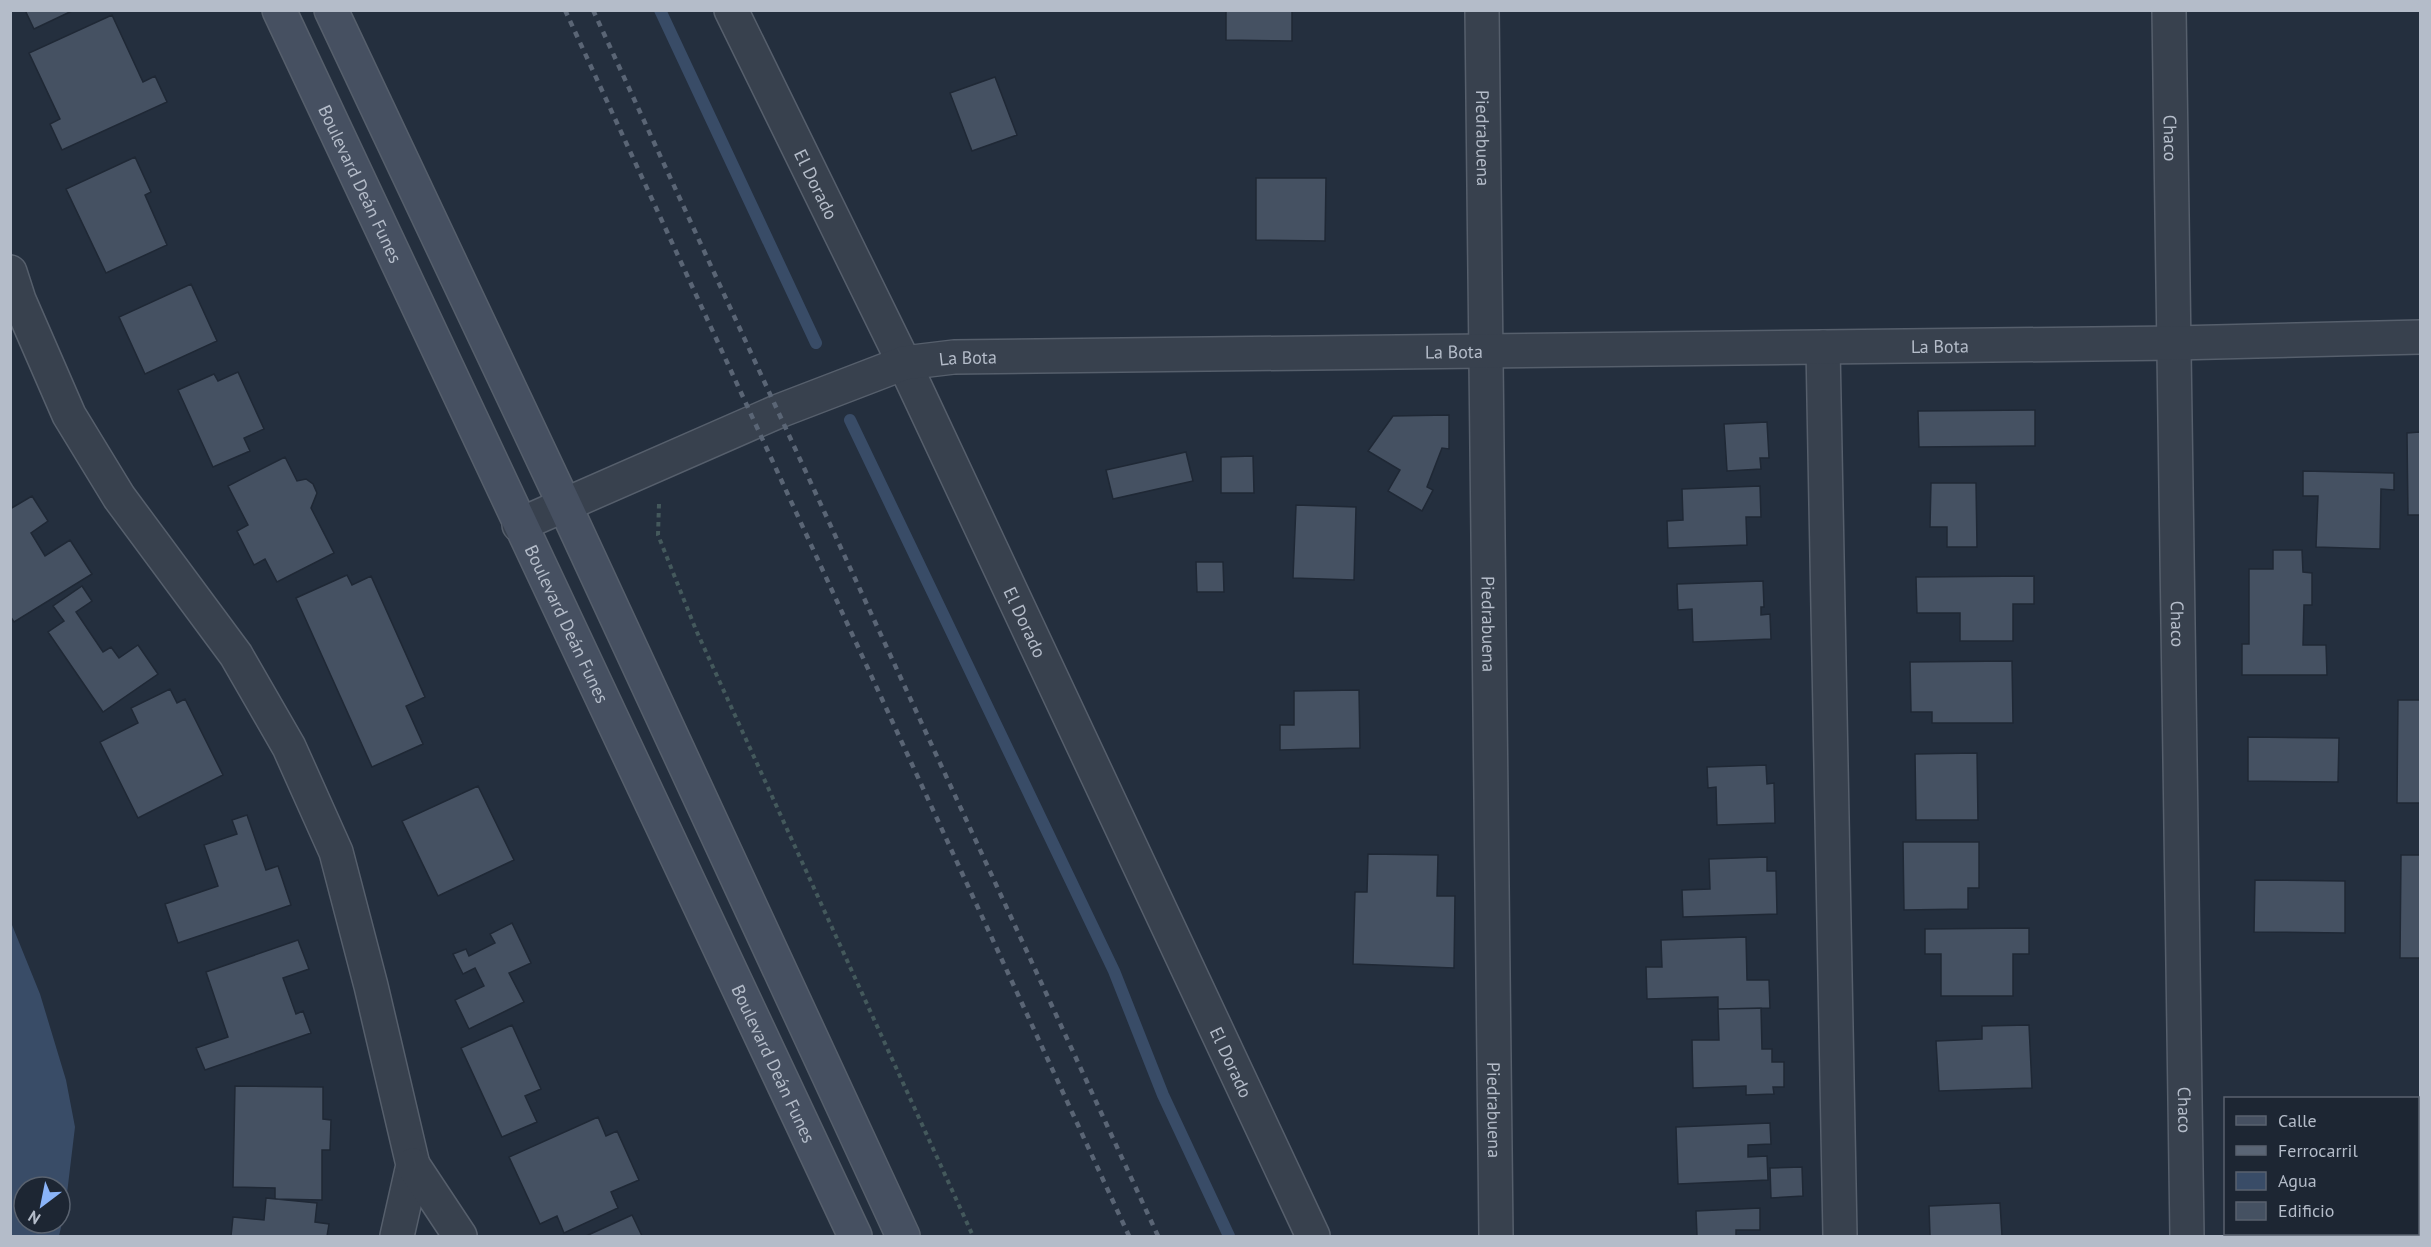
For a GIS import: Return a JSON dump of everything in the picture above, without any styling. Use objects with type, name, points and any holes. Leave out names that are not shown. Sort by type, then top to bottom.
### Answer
[{"type":"main road","name":"Boulevard Deán Funes","points":[[279,10],[855,1236]]},
{"type":"main road","points":[[331,10],[565,506],[903,1236]]},
{"type":"street","name":"El Dorado","points":[[731,10],[904,363],[1313,1236]]},
{"type":"street","name":"Piedrabuena","points":[[1482,10],[1496,1236]]},
{"type":"street","name":"Chaco","points":[[2169,10],[2187,1236]]},
{"type":"street","points":[[10,272],[19,300],[69,415],[119,497],[236,655],[289,747],[336,852],[371,986],[413,1165],[460,1236]]},
{"type":"street","name":"La Bota","points":[[519,525],[779,411],[904,363],[954,357],[2175,343],[2421,337]]},
{"type":"street","points":[[1823,347],[1840,1236]]},
{"type":"street","points":[[397,1236],[413,1165]]},
{"type":"path","points":[[669,460],[661,489],[658,535],[696,630],[973,1236]]},
{"type":"water","points":[[10,920],[40,994],[66,1080],[75,1127],[69,1175],[12,1175],[12,1235],[59,1236],[11,1236]]},
{"type":"building","points":[[25,10],[74,10],[34,29]]},
{"type":"building","points":[[1226,10],[1292,10],[1292,41],[1226,40]]},
{"type":"building","points":[[112,15],[143,82],[155,76],[167,102],[62,150],[50,124],[60,119],[29,53]]},
{"type":"building","points":[[995,77],[1017,135],[972,151],[950,93]]},
{"type":"building","points":[[135,157],[151,192],[145,195],[167,245],[106,273],[66,189]]},
{"type":"building","points":[[1256,178],[1326,178],[1325,241],[1256,240]]},
{"type":"building","points":[[191,284],[217,341],[145,374],[119,317]]},
{"type":"building","points":[[238,372],[264,429],[244,438],[250,451],[213,467],[178,390],[214,374],[218,381]]},
{"type":"building","points":[[2035,410],[2035,446],[1919,447],[1918,411]]},
{"type":"building","points":[[1449,415],[1449,449],[1442,448],[1427,487],[1433,490],[1422,511],[1388,491],[1400,470],[1368,451],[1393,416]]},
{"type":"building","points":[[1767,422],[1769,458],[1760,458],[1761,469],[1727,471],[1724,424]]},
{"type":"building","points":[[2420,432],[2420,515],[2408,515],[2407,433]]},
{"type":"building","points":[[1186,452],[1193,481],[1113,499],[1106,470]]},
{"type":"building","points":[[1253,456],[1254,493],[1221,493],[1221,457]]},
{"type":"building","points":[[285,457],[297,481],[306,479],[313,484],[317,493],[311,508],[334,553],[277,582],[265,559],[254,565],[237,531],[248,525],[228,486]]},
{"type":"building","points":[[2303,471],[2394,473],[2394,490],[2381,489],[2380,549],[2316,547],[2318,496],[2303,496]]},
{"type":"building","points":[[1931,483],[1976,483],[1977,547],[1947,547],[1947,527],[1930,527]]},
{"type":"building","points":[[1760,486],[1761,517],[1746,517],[1747,545],[1668,548],[1667,521],[1683,520],[1682,489]]},
{"type":"building","points":[[32,496],[48,521],[31,533],[45,556],[70,540],[92,574],[14,622],[10,616],[10,509]]},
{"type":"building","points":[[1296,505],[1356,507],[1354,580],[1293,578]]},
{"type":"building","points":[[2273,550],[2302,550],[2303,572],[2312,573],[2312,605],[2304,605],[2303,645],[2326,645],[2327,675],[2242,675],[2242,644],[2249,644],[2249,569],[2273,569]]},
{"type":"building","points":[[1196,562],[1223,562],[1224,592],[1197,592]]},
{"type":"building","points":[[347,575],[352,585],[371,576],[425,697],[406,706],[423,744],[372,767],[296,598]]},
{"type":"building","points":[[2034,576],[2034,604],[2013,604],[2013,641],[1960,641],[1960,613],[1917,613],[1916,577]]},
{"type":"building","points":[[1763,581],[1764,607],[1761,607],[1761,615],[1770,614],[1771,639],[1693,642],[1692,609],[1678,610],[1677,584]]},
{"type":"building","points":[[82,586],[92,601],[76,612],[103,652],[111,647],[119,658],[138,645],[158,674],[103,712],[48,632],[64,621],[53,606]]},
{"type":"building","points":[[2012,661],[2013,723],[1932,723],[1932,712],[1911,712],[1910,662]]},
{"type":"building","points":[[170,689],[177,703],[185,699],[223,775],[138,818],[100,742],[138,723],[131,708]]},
{"type":"building","points":[[1359,690],[1360,748],[1280,750],[1280,725],[1294,725],[1294,691]]},
{"type":"building","points":[[2398,700],[2420,700],[2420,803],[2397,803]]},
{"type":"building","points":[[2248,737],[2339,738],[2338,782],[2248,781]]},
{"type":"building","points":[[1977,753],[1978,820],[1916,820],[1915,754]]},
{"type":"building","points":[[1766,765],[1767,784],[1774,783],[1775,823],[1717,825],[1716,787],[1708,788],[1707,767]]},
{"type":"building","points":[[478,786],[514,860],[438,896],[402,821]]},
{"type":"building","points":[[247,815],[266,870],[278,866],[291,905],[178,943],[165,904],[218,886],[204,845],[237,834],[232,820]]},
{"type":"building","points":[[1903,842],[1979,842],[1979,888],[1968,888],[1968,909],[1904,910]]},
{"type":"building","points":[[1368,854],[1438,855],[1437,896],[1455,896],[1454,968],[1353,964],[1355,892],[1367,892]]},
{"type":"building","points":[[2401,855],[2420,855],[2420,958],[2400,958]]},
{"type":"building","points":[[1767,857],[1767,871],[1776,871],[1777,914],[1683,917],[1682,890],[1710,889],[1709,859]]},
{"type":"building","points":[[2255,880],[2345,881],[2345,933],[2254,932]]},
{"type":"building","points":[[512,923],[531,963],[509,973],[524,1002],[469,1029],[455,1000],[484,986],[475,968],[463,974],[453,954],[466,949],[469,956],[495,943],[490,934]]},
{"type":"building","points":[[2029,928],[2029,954],[2013,954],[2013,996],[1941,996],[1941,954],[1925,954],[1925,929]]},
{"type":"building","points":[[1746,937],[1747,980],[1769,980],[1770,1008],[1718,1009],[1718,997],[1647,999],[1646,967],[1662,967],[1661,940]]},
{"type":"building","points":[[298,940],[309,969],[283,978],[296,1014],[303,1011],[311,1033],[205,1070],[196,1048],[228,1037],[206,972]]},
{"type":"building","points":[[1761,1008],[1762,1049],[1772,1049],[1772,1062],[1784,1062],[1784,1087],[1773,1087],[1774,1094],[1746,1095],[1746,1086],[1693,1088],[1692,1040],[1719,1040],[1718,1009]]},
{"type":"building","points":[[512,1025],[541,1089],[525,1096],[537,1122],[502,1137],[461,1048]]},
{"type":"building","points":[[2029,1025],[2032,1088],[1939,1091],[1936,1041],[1982,1039],[1982,1026]]},
{"type":"building","points":[[235,1086],[323,1087],[323,1119],[331,1120],[330,1150],[322,1150],[322,1200],[275,1199],[275,1188],[233,1187]]},
{"type":"building","points":[[598,1117],[606,1136],[617,1131],[639,1180],[611,1192],[618,1208],[564,1233],[557,1216],[540,1224],[509,1157]]},
{"type":"building","points":[[1770,1123],[1771,1144],[1748,1145],[1748,1157],[1767,1156],[1768,1180],[1678,1184],[1676,1127]]},
{"type":"building","points":[[1802,1167],[1803,1196],[1771,1198],[1770,1168]]},
{"type":"building","points":[[2419,1178],[2420,1236],[2416,1236],[2419,1235]]},
{"type":"building","points":[[266,1198],[317,1203],[315,1222],[329,1224],[327,1236],[231,1236],[233,1217],[264,1220]]},
{"type":"building","points":[[2000,1203],[2002,1236],[1930,1236],[1929,1206]]},
{"type":"building","points":[[1760,1208],[1760,1230],[1736,1230],[1736,1236],[1697,1236],[1696,1211]]},
{"type":"building","points":[[632,1215],[642,1236],[586,1236]]},
{"type":"waterway","points":[[660,10],[816,343]]},
{"type":"waterway","points":[[850,420],[1114,971],[1163,1095],[1229,1236]]},
{"type":"railway","points":[[565,10],[1129,1236]]},
{"type":"railway","points":[[593,10],[1158,1236]]}]
